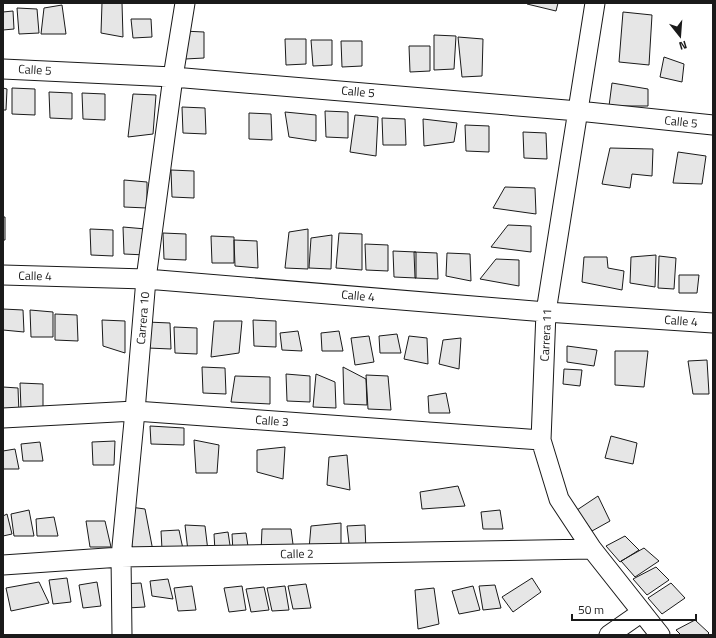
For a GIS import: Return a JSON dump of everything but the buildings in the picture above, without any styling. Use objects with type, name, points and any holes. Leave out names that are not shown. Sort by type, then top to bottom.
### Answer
[{"type":"street","name":"Carrera 10","points":[[122,635],[121,557],[146,279],[173,77],[185,3]]},
{"type":"street","name":"Carrera 11","points":[[595,3],[546,312],[541,440],[559,499],[592,549],[660,635]]},
{"type":"street","name":"Calle 5","points":[[3,69],[173,77],[578,111],[713,125]]},
{"type":"street","name":"Calle 4","points":[[3,275],[146,279],[546,312],[713,323]]},
{"type":"street","name":"Calle 3","points":[[3,418],[135,411],[541,440]]},
{"type":"street","name":"Calle 2","points":[[3,565],[121,557],[592,549]]},
{"type":"street","points":[[609,635],[642,612]]}]
